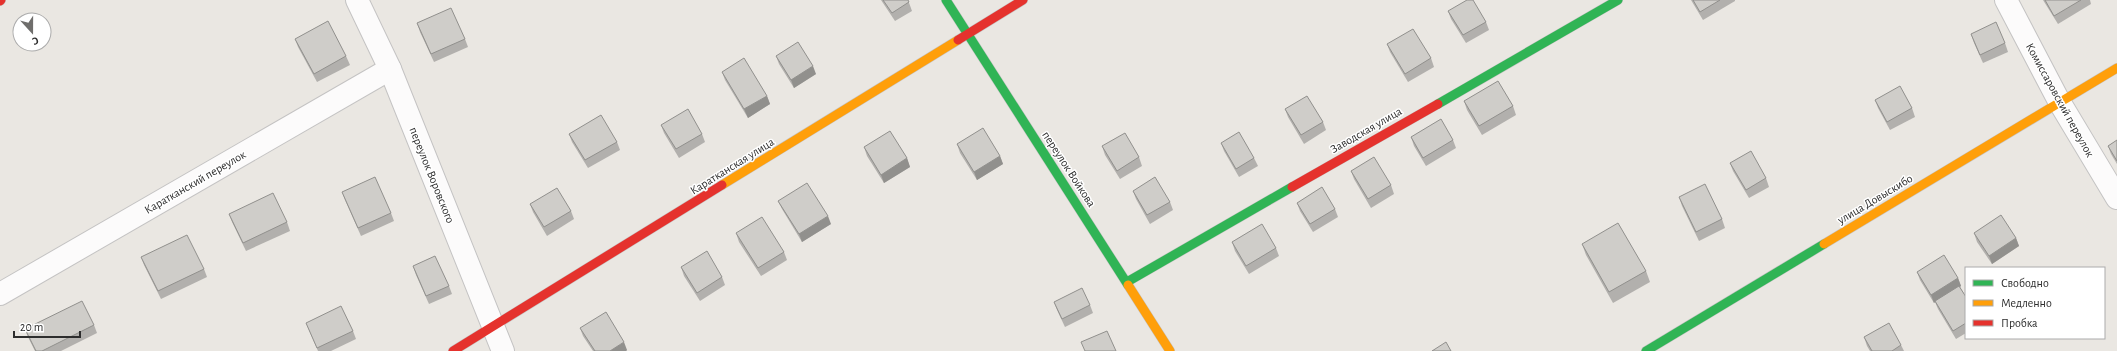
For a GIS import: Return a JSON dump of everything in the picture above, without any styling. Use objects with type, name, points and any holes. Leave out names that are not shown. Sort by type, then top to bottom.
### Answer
[{"type":"street","name":"переулок Воровского","points":[[357,0],[390,69],[503,351]]},
{"type":"street","name":"переулок Войкова","points":[[946,0],[1170,351]]},
{"type":"street","name":"Каратканская улица","points":[[453,351],[1023,0]]},
{"type":"street","name":"Заводская улица","points":[[1127,282],[1618,0]]},
{"type":"street","name":"Комиссаровский переулок","points":[[2006,0],[2060,103],[2117,198]]},
{"type":"street","name":"улица Довыскибо","points":[[1646,351],[2117,68]]},
{"type":"street","name":"Каратканский переулок","points":[[0,294],[390,69]]},
{"type":"building","points":[[883,0],[908,0],[909,2],[892,13]]},
{"type":"building","points":[[1467,0],[1473,0],[1486,22],[1463,35],[1448,11]]},
{"type":"building","points":[[1693,0],[1720,0],[1700,12]]},
{"type":"building","points":[[2045,0],[2081,0],[2054,16]]},
{"type":"building","points":[[451,8],[465,39],[431,54],[417,23]]},
{"type":"building","points":[[328,21],[346,56],[314,74],[295,39]]},
{"type":"building","points":[[1996,22],[2005,43],[1980,55],[1971,34]]},
{"type":"building","points":[[1413,29],[1431,58],[1405,74],[1387,44]]},
{"type":"building","points":[[798,42],[813,66],[791,80],[776,56]]},
{"type":"building","points":[[744,58],[767,96],[744,109],[722,72]]},
{"type":"building","points":[[1498,81],[1513,106],[1479,126],[1464,101]]},
{"type":"building","points":[[1900,86],[1912,108],[1887,122],[1875,100]]},
{"type":"building","points":[[1307,96],[1323,122],[1301,135],[1285,109]]},
{"type":"building","points":[[688,109],[702,134],[676,149],[661,125]]},
{"type":"building","points":[[601,115],[617,142],[585,160],[569,134]]},
{"type":"building","points":[[1441,119],[1453,140],[1423,158],[1411,137]]},
{"type":"building","points":[[983,128],[1000,156],[974,172],[957,144]]},
{"type":"building","points":[[890,131],[907,158],[881,175],[864,147]]},
{"type":"building","points":[[1239,132],[1254,158],[1236,169],[1221,143]]},
{"type":"building","points":[[1125,133],[1139,157],[1117,171],[1102,146]]},
{"type":"building","points":[[2117,140],[2117,161],[2108,146]]},
{"type":"building","points":[[1751,151],[1766,178],[1746,190],[1730,163]]},
{"type":"building","points":[[1374,157],[1391,185],[1368,199],[1351,171]]},
{"type":"building","points":[[375,177],[391,213],[358,228],[342,192]]},
{"type":"building","points":[[1155,177],[1170,202],[1147,215],[1133,191]]},
{"type":"building","points":[[807,183],[828,216],[799,234],[778,201]]},
{"type":"building","points":[[1705,184],[1722,219],[1696,232],[1679,197]]},
{"type":"building","points":[[1322,187],[1335,209],[1310,224],[1297,203]]},
{"type":"building","points":[[557,188],[571,211],[544,227],[530,204]]},
{"type":"building","points":[[273,193],[287,222],[243,243],[229,214]]},
{"type":"building","points":[[2001,215],[2016,238],[1989,256],[1974,233]]},
{"type":"building","points":[[762,217],[784,252],[758,268],[736,233]]},
{"type":"building","points":[[1618,223],[1646,271],[1609,292],[1582,244]]},
{"type":"building","points":[[1262,224],[1276,248],[1246,266],[1232,242]]},
{"type":"building","points":[[187,235],[204,269],[158,291],[141,257]]},
{"type":"building","points":[[707,251],[722,277],[697,293],[681,267]]},
{"type":"building","points":[[1944,255],[1958,278],[1931,295],[1917,272]]},
{"type":"building","points":[[435,256],[449,286],[426,296],[413,266]]},
{"type":"building","points":[[1959,286],[1965,295],[1965,324],[1953,331],[1935,301]]},
{"type":"building","points":[[1082,288],[1090,305],[1062,319],[1054,302]]},
{"type":"building","points":[[82,301],[94,325],[42,351],[36,351],[25,329]]},
{"type":"building","points":[[341,306],[353,331],[317,348],[306,323]]},
{"type":"building","points":[[606,312],[624,342],[610,351],[595,351],[580,328]]},
{"type":"building","points":[[1889,323],[1901,345],[1892,351],[1872,351],[1864,337]]},
{"type":"building","points":[[1107,331],[1116,351],[1085,351],[1081,342]]},
{"type":"building","points":[[1446,342],[1451,351],[1432,351]]},
{"type":"traffic: fast","points":[[946,0],[1128,285]]},
{"type":"traffic: fast","points":[[1438,104],[1618,0]]},
{"type":"traffic: fast","points":[[1127,282],[1292,187]]},
{"type":"traffic: fast","points":[[1646,351],[1824,244]]},
{"type":"traffic: slow","points":[[722,185],[958,40]]},
{"type":"traffic: slow","points":[[1824,244],[2117,68]]},
{"type":"traffic: slow","points":[[1128,285],[1170,351]]},
{"type":"traffic: jam","points":[[958,40],[1023,0]]},
{"type":"traffic: jam","points":[[1292,187],[1438,104]]},
{"type":"traffic: jam","points":[[453,351],[722,185]]}]
